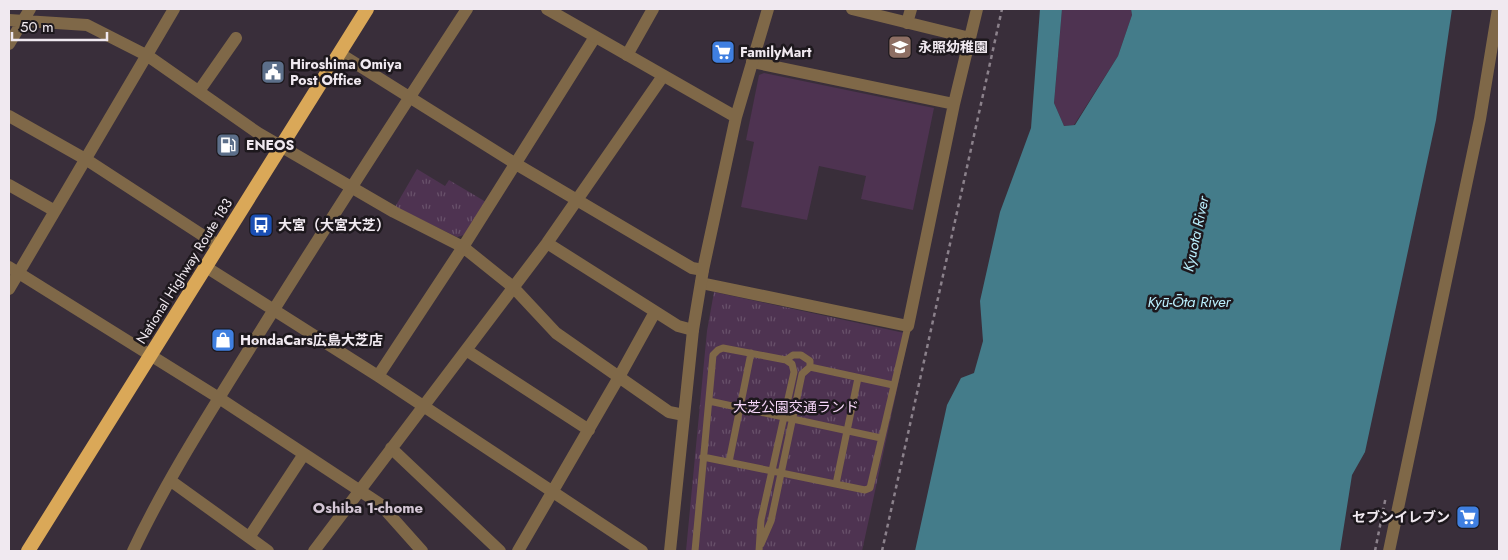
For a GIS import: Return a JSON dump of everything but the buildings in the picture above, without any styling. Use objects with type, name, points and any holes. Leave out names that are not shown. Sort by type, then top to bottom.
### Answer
[{"type":"highway","name":"National Highway Route 183","points":[[28,551],[281,147],[363,10]]},
{"type":"street","points":[[9,44],[30,9]]},
{"type":"street","points":[[9,289],[14,270],[55,211],[87,160],[174,9]]},
{"type":"street","points":[[133,551],[146,523],[220,398],[350,186],[467,9]]},
{"type":"street","points":[[547,9],[736,117]]},
{"type":"street","points":[[627,55],[653,9]]},
{"type":"street","points":[[852,9],[970,38]]},
{"type":"street","points":[[907,22],[911,9]]},
{"type":"street","points":[[700,283],[908,326],[954,104],[977,9]]},
{"type":"street","points":[[1389,551],[1480,119],[1498,9]]},
{"type":"street","points":[[670,551],[693,330],[700,283],[736,117],[752,62],[764,10]]},
{"type":"street","points":[[9,20],[87,25],[148,56],[281,147],[463,247],[513,287],[556,333],[669,412],[684,415]]},
{"type":"street","points":[[378,376],[463,247],[595,37]]},
{"type":"street","points":[[200,91],[236,38]]},
{"type":"street","points":[[339,53],[577,202],[692,268],[703,270]]},
{"type":"street","points":[[752,62],[954,104]]},
{"type":"street","points":[[314,551],[547,243],[663,76]]},
{"type":"street","points":[[9,116],[87,160],[219,246]]},
{"type":"street","points":[[9,185],[55,211]]},
{"type":"street","points":[[547,243],[678,326],[693,330]]},
{"type":"street","points":[[206,267],[378,376],[642,551]]},
{"type":"street","points":[[14,270],[220,398],[380,504],[422,551]]},
{"type":"street","points":[[518,551],[620,377],[655,312]]},
{"type":"street","points":[[466,350],[589,430]]},
{"type":"street","points":[[391,448],[500,551]]},
{"type":"street","points":[[250,536],[304,454]]},
{"type":"street","points":[[171,481],[250,536],[268,551]]},
{"type":"lane","points":[[704,457],[865,490],[870,488],[908,326]]},
{"type":"lane","points":[[695,551],[713,354],[724,348],[786,360],[792,364],[794,372],[761,520],[760,548]]},
{"type":"lane","points":[[729,462],[751,353]]},
{"type":"lane","points":[[786,360],[793,355],[801,354],[808,358],[810,367]]},
{"type":"lane","points":[[810,367],[893,385]]},
{"type":"lane","points":[[760,548],[771,521],[802,374],[810,367]]},
{"type":"lane","points":[[836,484],[858,378]]},
{"type":"lane","points":[[709,401],[881,438]]},
{"type":"path","points":[[882,551],[1002,9]]},
{"type":"green space","points":[[1062,9],[1131,9],[1132,15],[1118,56],[1074,125],[1064,126],[1054,103]]},
{"type":"green space","points":[[764,73],[934,108],[913,210],[861,199],[866,176],[819,166],[807,220],[741,207],[754,142],[746,140],[759,75]]},
{"type":"green space","points":[[417,169],[445,186],[449,180],[486,202],[464,235],[457,237],[395,207]]},
{"type":"green space","name":"大芝公園交通ランド","points":[[714,292],[909,334],[862,551],[686,551],[707,331]]},
{"type":"water","name":"Kyū-Ōta River","points":[[1040,9],[1062,9],[1054,103],[1064,126],[1075,125],[1118,56],[1132,15],[1131,9],[1452,9],[1436,120],[1365,452],[1352,475],[1340,551],[915,551],[947,405],[961,378],[974,373],[983,341],[980,301],[1000,212],[1031,128]]},
{"type":"place","name":"永照幼稚園","points":[[900,47]]},
{"type":"place","name":"FamilyMart","points":[[723,52]]},
{"type":"place","name":"Hiroshima Omiya Post Office","points":[[273,72]]},
{"type":"place","name":"ENEOS","points":[[228,145]]},
{"type":"place","name":"大宮（大宮大芝）","points":[[261,225]]},
{"type":"place","name":"HondaCars広島大芝店","points":[[223,340]]},
{"type":"place","name":"セブンイレブン","points":[[1468,517]]},
{"type":"district","name":"Oshiba 1-chome","points":[[368,508]]},
{"type":"water label","name":"Kyuota River","points":[[1196,234]]}]
